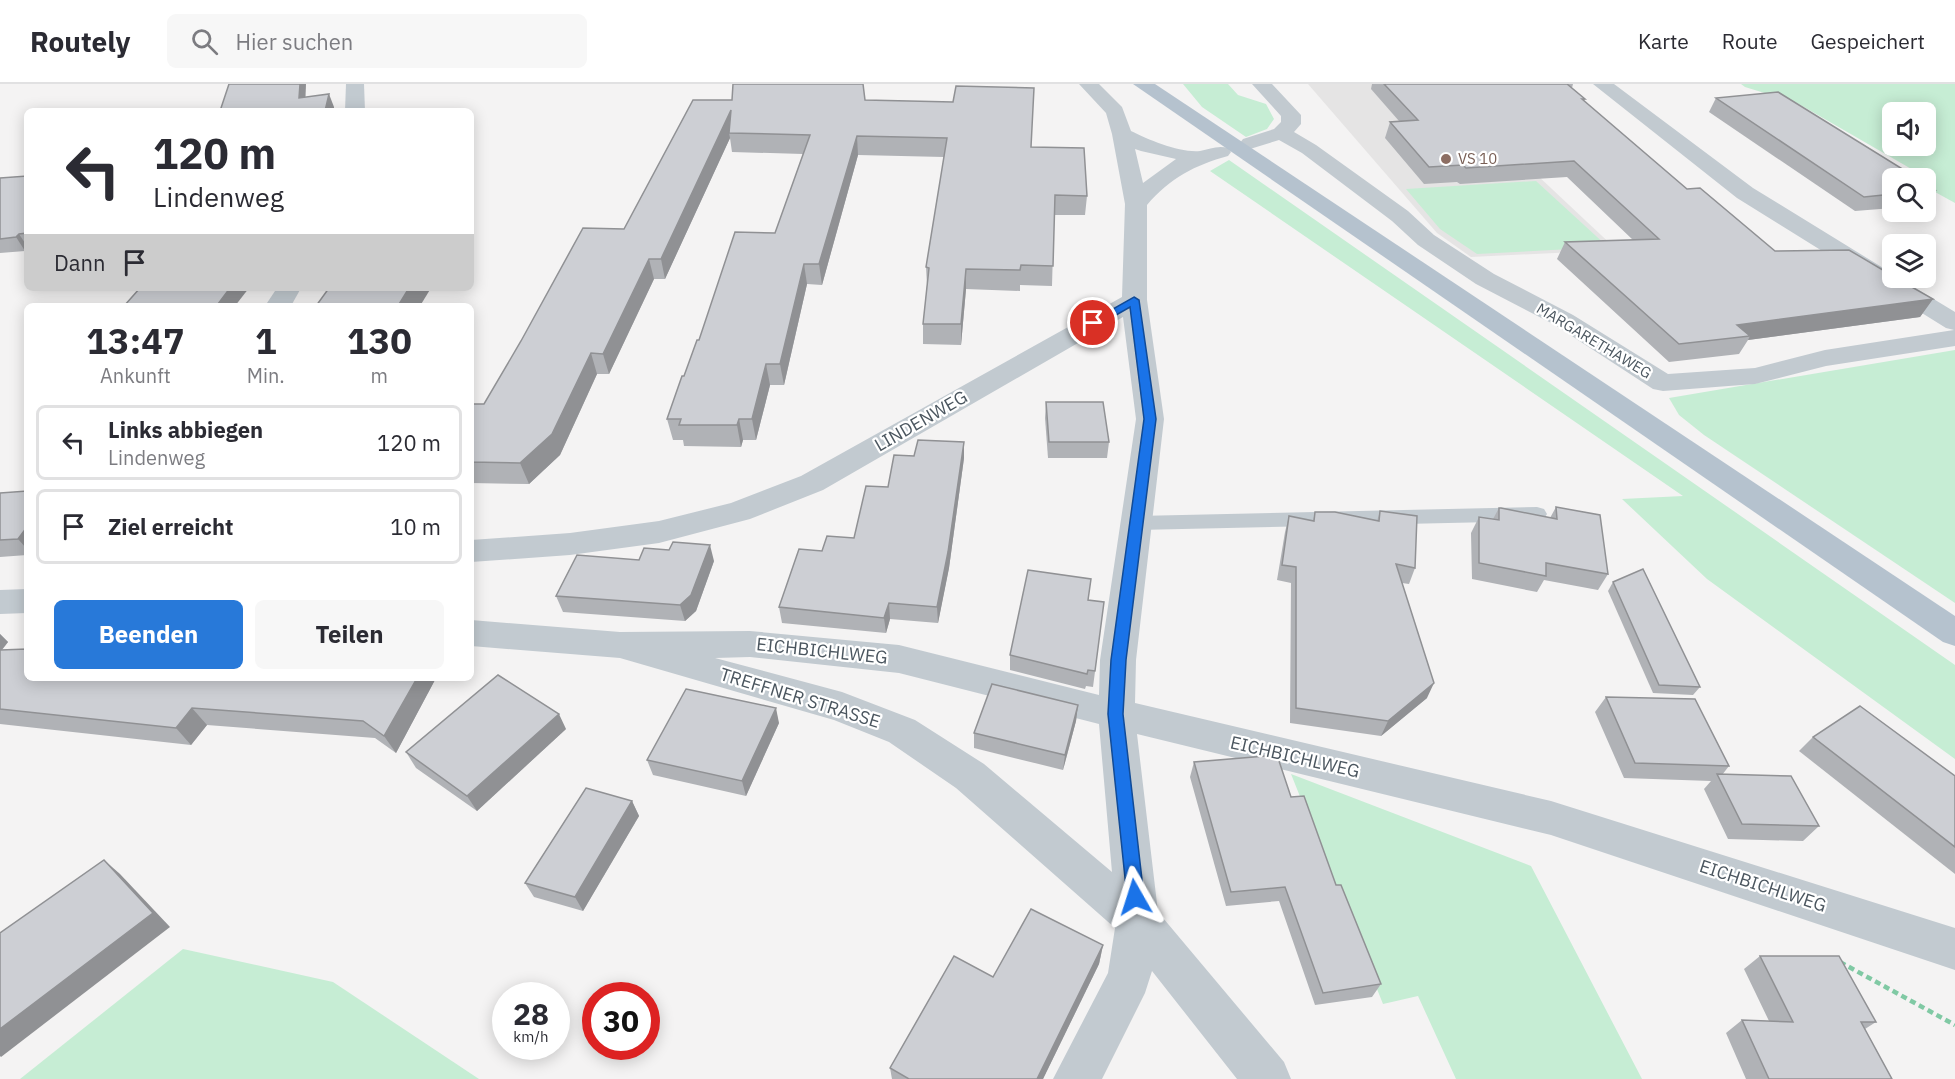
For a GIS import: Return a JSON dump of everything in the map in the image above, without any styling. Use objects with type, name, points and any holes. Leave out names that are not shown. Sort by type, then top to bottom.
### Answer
[{"type":"main road","points":[[1142,84],[1955,633]]},
{"type":"street","points":[[355,84],[355,108]]},
{"type":"street","points":[[1077,1079],[1129,978],[1138,920],[1116,714],[1118,660],[1150,419],[1134,300],[1136,204],[1115,111],[1088,84]]},
{"type":"street","points":[[1250,143],[1281,133],[1291,124],[1291,115],[1262,84]]},
{"type":"street","points":[[1602,84],[1745,193],[1955,323]]},
{"type":"street","name":"MARGARETHAWEG","points":[[1281,133],[1309,149],[1400,216],[1426,240],[1485,279],[1564,320],[1663,383],[1755,376],[1825,358],[1955,338]]},
{"type":"street","points":[[1122,134],[1148,147],[1197,157]]},
{"type":"street","points":[[1136,204],[1151,185],[1176,167],[1197,157],[1221,152]]},
{"type":"street","name":"LINDENWEG","points":[[474,551],[570,544],[659,532],[739,511],[812,483],[1134,300]]},
{"type":"street","points":[[0,602],[24,601]]},
{"type":"street","name":"TREFFNER STRASSE","points":[[474,633],[620,645],[842,707],[902,731],[970,776],[1138,920],[1268,1079]]},
{"type":"street","name":"EICHBICHLWEG","points":[[620,645],[750,644],[898,659],[1116,714],[1551,818],[1955,949]]},
{"type":"lane","points":[[1137,523],[1537,514]]},
{"type":"shaded area","name":"VS 10","points":[[1308,84],[1440,84],[1617,250],[1471,257],[1437,233]]},
{"type":"green space","points":[[1183,84],[1228,84],[1238,95],[1266,104],[1274,119],[1267,129],[1246,137],[1202,107]]},
{"type":"green space","points":[[1741,84],[1955,84],[1955,203],[1936,193],[1936,168],[1910,168],[1889,156],[1936,156],[1936,102],[1882,102],[1882,152],[1797,103]]},
{"type":"green space","points":[[1229,160],[1955,665],[1955,759],[1707,579],[1622,499],[1683,496],[1210,171]]},
{"type":"green space","points":[[1536,181],[1608,247],[1477,254],[1440,229],[1406,189]]},
{"type":"green space","points":[[1955,350],[1955,603],[1704,435],[1679,415],[1669,398]]},
{"type":"green space","points":[[1291,774],[1531,866],[1642,1079],[1456,1079],[1418,996],[1383,1004]]},
{"type":"green space","points":[[183,949],[333,982],[479,1079],[20,1079]]},
{"type":"building","points":[[229,84],[300,84],[299,98],[329,94],[326,108],[221,108]]},
{"type":"building","points":[[733,84],[863,84],[865,100],[953,102],[956,86],[1034,88],[1031,147],[1084,148],[1087,196],[1055,195],[1053,266],[1021,265],[1020,270],[966,269],[961,324],[923,324],[929,268],[926,267],[947,138],[857,136],[819,264],[804,264],[780,364],[766,364],[752,419],[739,419],[737,425],[679,425],[681,419],[667,419],[682,376],[684,376],[697,340],[699,340],[735,232],[775,233],[810,135],[729,133],[731,110],[661,259],[649,259],[603,354],[591,353],[552,434],[520,463],[474,462],[474,404],[484,404],[583,228],[624,229],[693,100],[732,100]]},
{"type":"building","points":[[1384,84],[1567,84],[1687,189],[1700,188],[1775,251],[1849,250],[1882,270],[1882,288],[1914,288],[1933,299],[1737,325],[1750,336],[1679,344],[1565,242],[1659,239],[1574,161],[1466,168],[1463,165],[1429,167],[1390,122],[1418,120]]},
{"type":"building","points":[[1778,92],[1901,168],[1882,168],[1882,195],[1864,197],[1716,98]]},
{"type":"building","points":[[24,176],[24,233],[16,237],[0,239],[0,178]]},
{"type":"building","points":[[137,291],[228,291],[219,303],[127,303]]},
{"type":"building","points":[[327,291],[407,291],[400,303],[318,303]]},
{"type":"building","points":[[1046,402],[1103,402],[1109,442],[1049,442]]},
{"type":"building","points":[[918,440],[964,442],[948,552],[937,607],[889,603],[884,618],[779,607],[799,549],[822,551],[827,536],[854,538],[866,486],[888,487],[894,455],[914,456]]},
{"type":"building","points":[[24,491],[24,531],[18,539],[0,540],[0,493]]},
{"type":"building","points":[[1556,507],[1600,515],[1608,574],[1546,563],[1546,576],[1479,563],[1479,517],[1499,520],[1499,508],[1501,508],[1557,519]]},
{"type":"building","points":[[1380,511],[1417,516],[1415,568],[1396,564],[1434,683],[1388,721],[1296,708],[1296,567],[1282,565],[1289,516],[1314,521],[1315,512],[1335,512],[1379,521]]},
{"type":"building","points":[[673,542],[710,545],[691,595],[680,605],[556,596],[577,555],[639,560],[644,548],[669,550]]},
{"type":"building","points":[[1643,569],[1700,687],[1659,685],[1613,582]]},
{"type":"building","points":[[1028,570],[1091,579],[1088,600],[1104,602],[1095,671],[1088,670],[1087,674],[1010,655]]},
{"type":"building","points":[[24,649],[24,681],[415,681],[384,736],[363,721],[192,708],[176,728],[0,709],[0,650]]},
{"type":"building","points":[[498,675],[559,714],[467,796],[406,752]]},
{"type":"building","points":[[992,684],[1078,705],[1065,755],[974,733]]},
{"type":"building","points":[[686,689],[776,708],[742,781],[647,760]]},
{"type":"building","points":[[1606,697],[1695,699],[1729,766],[1635,763]]},
{"type":"building","points":[[1860,706],[1955,776],[1955,847],[1813,737]]},
{"type":"building","points":[[1277,755],[1291,797],[1304,796],[1336,885],[1341,885],[1381,984],[1323,993],[1285,887],[1231,892],[1194,762]]},
{"type":"building","points":[[1717,774],[1791,776],[1819,826],[1742,824]]},
{"type":"building","points":[[586,788],[632,801],[575,897],[525,883]]},
{"type":"building","points":[[104,860],[153,913],[0,1029],[0,933]]},
{"type":"building","points":[[1031,909],[1103,945],[1037,1079],[909,1079],[890,1068],[954,956],[993,977]]},
{"type":"building","points":[[1760,956],[1839,956],[1876,1022],[1861,1022],[1892,1079],[1769,1079],[1742,1020],[1793,1022]]},
{"type":"place","name":"VS 10","points":[[1446,159]]},
{"type":"route","points":[[1093,323],[1134,300],[1150,419],[1149,441],[1118,660],[1116,714],[1135,897]]}]
